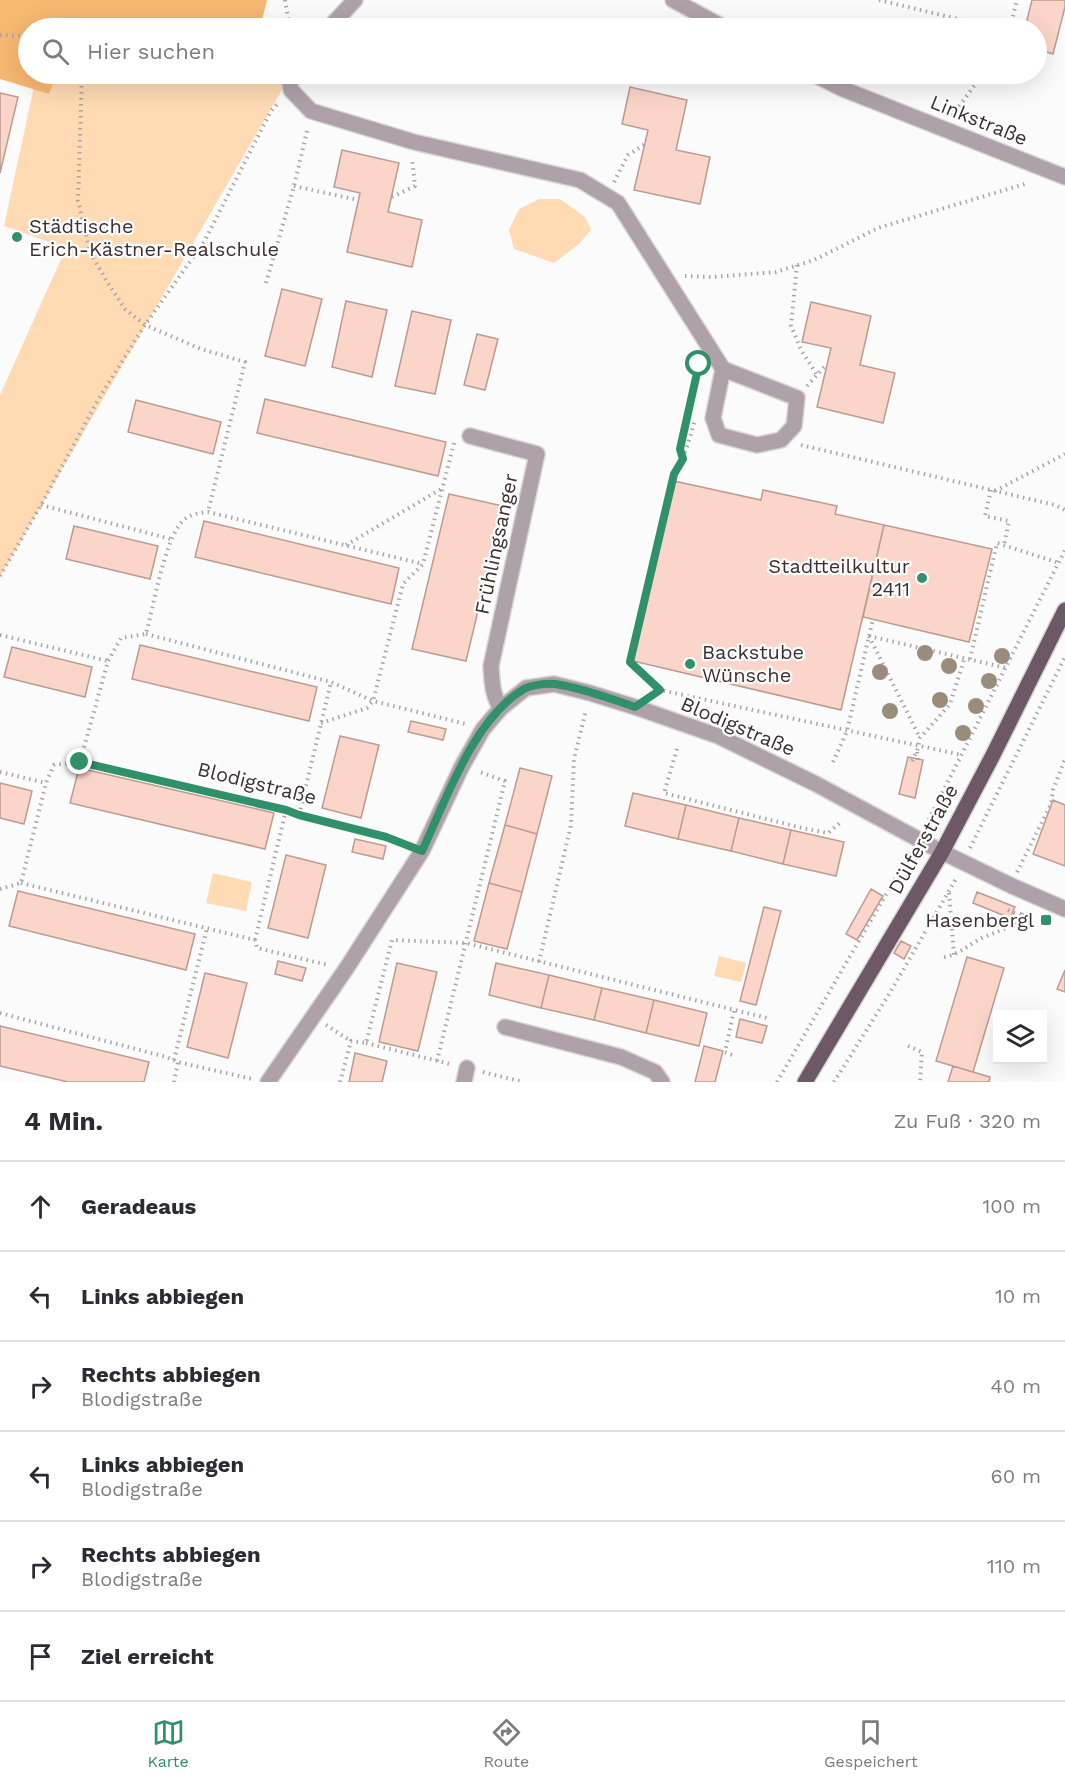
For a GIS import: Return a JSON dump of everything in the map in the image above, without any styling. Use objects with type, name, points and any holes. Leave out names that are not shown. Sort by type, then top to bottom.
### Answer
[{"type":"main road","name":"Dülferstraße","points":[[805,1082],[942,852],[1065,610]]},
{"type":"street","points":[[338,18],[355,0]]},
{"type":"street","points":[[673,0],[706,18]]},
{"type":"street","points":[[290,84],[291,90],[312,111],[414,142],[580,180],[618,203],[664,276],[715,367],[713,418],[719,435],[757,445],[781,440],[794,426],[796,397],[715,367]]},
{"type":"street","name":"Linkstraße","points":[[833,84],[1065,177]]},
{"type":"street","name":"Frühlingsanger","points":[[463,436],[537,454],[491,666],[492,685],[497,703],[501,708]]},
{"type":"street","name":"Blodigstraße","points":[[263,1081],[346,969],[422,851],[462,766],[483,729],[501,708],[526,688],[554,684],[590,693],[718,736],[816,784],[942,852],[1065,909]]},
{"type":"street","points":[[505,1027],[621,1056],[655,1072],[662,1082]]},
{"type":"path","points":[[285,0],[288,18]]},
{"type":"path","points":[[879,0],[953,18]]},
{"type":"path","points":[[1012,18],[1017,0]]},
{"type":"path","points":[[0,35],[18,36]]},
{"type":"path","points":[[82,84],[78,201],[90,252],[106,280],[125,309],[145,325],[201,349],[245,362],[208,512]]},
{"type":"path","points":[[943,129],[976,84]]},
{"type":"path","points":[[0,576],[98,400],[145,325],[204,242],[271,111],[291,90]]},
{"type":"path","points":[[266,283],[294,186],[312,111]]},
{"type":"path","points":[[392,197],[415,186],[411,148],[414,142]]},
{"type":"path","points":[[606,196],[628,155],[645,144]]},
{"type":"path","points":[[664,276],[712,277],[776,272],[814,260],[878,228],[1028,183]]},
{"type":"path","points":[[294,186],[358,200]]},
{"type":"path","points":[[797,266],[791,326],[801,350],[818,375]]},
{"type":"path","points":[[683,459],[680,449],[699,364],[715,367]]},
{"type":"path","points":[[796,397],[827,364]]},
{"type":"path","points":[[695,417],[688,448],[674,474],[630,662],[660,690],[918,749],[962,755]]},
{"type":"path","points":[[321,723],[367,708],[373,701],[403,584],[423,564],[443,488],[463,436]]},
{"type":"path","points":[[781,440],[1054,505],[1065,510]]},
{"type":"path","points":[[1004,545],[1009,521],[985,516],[993,491],[1065,454]]},
{"type":"path","points":[[345,545],[443,488]]},
{"type":"path","points":[[41,505],[171,539]]},
{"type":"path","points":[[146,634],[171,539],[182,522],[192,514],[208,512],[423,564]]},
{"type":"path","points":[[970,659],[997,543],[1059,563]]},
{"type":"path","points":[[777,1082],[918,839],[1065,550]]},
{"type":"path","points":[[833,762],[846,731],[873,619]]},
{"type":"path","points":[[21,883],[46,783],[54,765],[80,762],[108,661],[121,638],[146,634],[331,681],[373,701],[483,729]]},
{"type":"path","points":[[0,635],[108,661]]},
{"type":"path","points":[[869,636],[1006,668]]},
{"type":"path","points":[[869,636],[920,738]]},
{"type":"path","points":[[918,762],[920,738],[950,704],[965,657]]},
{"type":"path","points":[[299,815],[331,681]]},
{"type":"path","points":[[635,707],[660,690]]},
{"type":"path","points":[[539,962],[571,825],[574,759],[590,693]]},
{"type":"path","points":[[677,749],[664,793],[828,833],[841,822]]},
{"type":"path","points":[[912,761],[918,749]]},
{"type":"path","points":[[1012,886],[1021,861],[1051,804],[1053,790],[1065,759]]},
{"type":"path","name":"Blodigstraße","points":[[80,762],[286,810],[386,837],[422,851]]},
{"type":"path","points":[[437,1061],[505,781],[462,766]]},
{"type":"path","points":[[0,772],[46,783]]},
{"type":"path","points":[[286,810],[255,940],[257,948],[346,969]]},
{"type":"path","points":[[0,889],[21,883],[255,940]]},
{"type":"path","points":[[949,891],[954,955]]},
{"type":"path","points":[[944,957],[954,955],[980,939],[1008,927],[1022,916],[1008,910]]},
{"type":"path","points":[[174,1082],[176,1061],[207,928]]},
{"type":"path","points":[[366,1043],[392,940],[466,943],[767,1018]]},
{"type":"path","points":[[883,986],[891,991]]},
{"type":"path","points":[[732,1055],[725,1052],[734,1010]]},
{"type":"path","points":[[0,1013],[176,1061],[263,1081]]},
{"type":"path","points":[[313,1016],[351,1041],[437,1061],[465,1075],[523,1082]]},
{"type":"path","points":[[340,1082],[351,1041]]},
{"type":"path","points":[[908,1047],[922,1052],[920,1082]]},
{"type":"shaded area","points":[[0,0],[267,0],[262,18],[18,18],[18,84],[53,84],[49,94],[0,79]]},
{"type":"shaded area","points":[[34,84],[285,84],[0,577],[0,395],[66,248],[4,226]]},
{"type":"shaded area","points":[[539,199],[560,199],[585,217],[591,230],[579,244],[554,263],[514,249],[509,230],[519,209]]},
{"type":"shaded area","points":[[213,873],[252,882],[246,911],[206,903]]},
{"type":"shaded area","points":[[719,956],[746,963],[741,982],[714,976]]},
{"type":"building","points":[[1032,0],[1065,0],[1053,54],[1047,52],[1047,18],[1028,18]]},
{"type":"building","points":[[630,87],[687,100],[676,150],[710,157],[700,204],[634,190],[648,130],[622,124]]},
{"type":"building","points":[[0,93],[18,97],[0,173]]},
{"type":"building","points":[[342,150],[399,163],[388,212],[422,220],[412,267],[347,252],[360,193],[334,187]]},
{"type":"building","points":[[282,289],[322,299],[305,366],[265,356]]},
{"type":"building","points":[[346,301],[387,310],[372,377],[332,367]]},
{"type":"building","points":[[811,302],[871,316],[860,365],[895,373],[883,423],[817,407],[831,348],[802,342]]},
{"type":"building","points":[[412,311],[451,320],[435,394],[395,386]]},
{"type":"building","points":[[477,334],[498,339],[485,390],[464,385]]},
{"type":"building","points":[[265,399],[446,442],[438,476],[257,433]]},
{"type":"building","points":[[136,400],[221,422],[213,454],[128,432]]},
{"type":"building","points":[[674,481],[761,500],[763,490],[837,506],[835,514],[884,525],[841,710],[633,661]]},
{"type":"building","points":[[449,494],[503,506],[466,661],[412,649]]},
{"type":"building","points":[[204,521],[399,568],[391,604],[195,557]]},
{"type":"building","points":[[884,525],[992,549],[969,642],[863,617]]},
{"type":"building","points":[[74,526],[158,546],[150,579],[66,559]]},
{"type":"building","points":[[140,645],[317,687],[309,721],[132,679]]},
{"type":"building","points":[[12,647],[92,667],[85,697],[4,677]]},
{"type":"building","points":[[411,721],[446,729],[443,740],[408,732]]},
{"type":"building","points":[[340,736],[379,745],[361,818],[322,808]]},
{"type":"building","points":[[908,757],[923,760],[915,798],[899,794]]},
{"type":"building","points":[[79,768],[274,813],[265,849],[70,803]]},
{"type":"building","points":[[520,768],[552,776],[537,834],[505,825]]},
{"type":"building","points":[[0,783],[32,791],[24,824],[0,818]]},
{"type":"building","points":[[633,793],[686,805],[678,839],[625,826]]},
{"type":"building","points":[[1053,800],[1065,805],[1065,866],[1033,854]]},
{"type":"building","points":[[686,805],[739,818],[731,851],[678,839]]},
{"type":"building","points":[[739,818],[791,830],[783,864],[731,851]]},
{"type":"building","points":[[505,825],[537,834],[522,892],[489,883]]},
{"type":"building","points":[[791,830],[844,842],[836,876],[783,864]]},
{"type":"building","points":[[355,839],[386,846],[383,859],[352,852]]},
{"type":"building","points":[[286,855],[326,865],[308,938],[268,928]]},
{"type":"building","points":[[489,883],[522,892],[507,949],[474,941]]},
{"type":"building","points":[[871,889],[883,896],[857,940],[846,934]]},
{"type":"building","points":[[18,891],[195,934],[186,970],[9,926]]},
{"type":"building","points":[[977,892],[1015,907],[1010,918],[973,903]]},
{"type":"building","points":[[764,907],[781,911],[756,1005],[740,1001]]},
{"type":"building","points":[[901,941],[911,946],[904,959],[894,953]]},
{"type":"building","points":[[967,957],[1004,968],[973,1072],[936,1061]]},
{"type":"building","points":[[278,961],[306,968],[302,981],[275,974]]},
{"type":"building","points":[[397,963],[437,972],[418,1051],[379,1042]]},
{"type":"building","points":[[496,963],[549,975],[541,1008],[489,995]]},
{"type":"building","points":[[1065,970],[1065,992],[1057,989]]},
{"type":"building","points":[[205,973],[247,983],[228,1058],[187,1047]]},
{"type":"building","points":[[549,975],[602,988],[594,1020],[541,1008]]},
{"type":"building","points":[[602,988],[654,1000],[646,1033],[594,1020]]},
{"type":"building","points":[[654,1000],[707,1013],[699,1046],[646,1033]]},
{"type":"building","points":[[740,1019],[767,1026],[762,1043],[736,1037]]},
{"type":"building","points":[[0,1026],[149,1062],[144,1082],[68,1082],[0,1066]]},
{"type":"building","points":[[704,1046],[723,1051],[715,1082],[695,1082]]},
{"type":"building","points":[[355,1053],[387,1061],[382,1082],[349,1082]]},
{"type":"building","points":[[953,1066],[990,1077],[989,1082],[948,1082]]},
{"type":"place","name":"Städtische Erich-Kästner-Realschule","points":[[17,237]]},
{"type":"place","name":"Stadtteilkultur 2411","points":[[922,578]]},
{"type":"place","name":"Backstube Wünsche","points":[[690,664]]},
{"type":"place","name":"Hasenbergl","points":[[1046,920]]},
{"type":"route","points":[[80,762],[286,810],[386,837],[422,851],[462,766],[483,729],[501,708],[526,688],[554,684],[635,707],[660,690],[630,662],[674,474],[683,459],[680,449],[699,364]]}]
